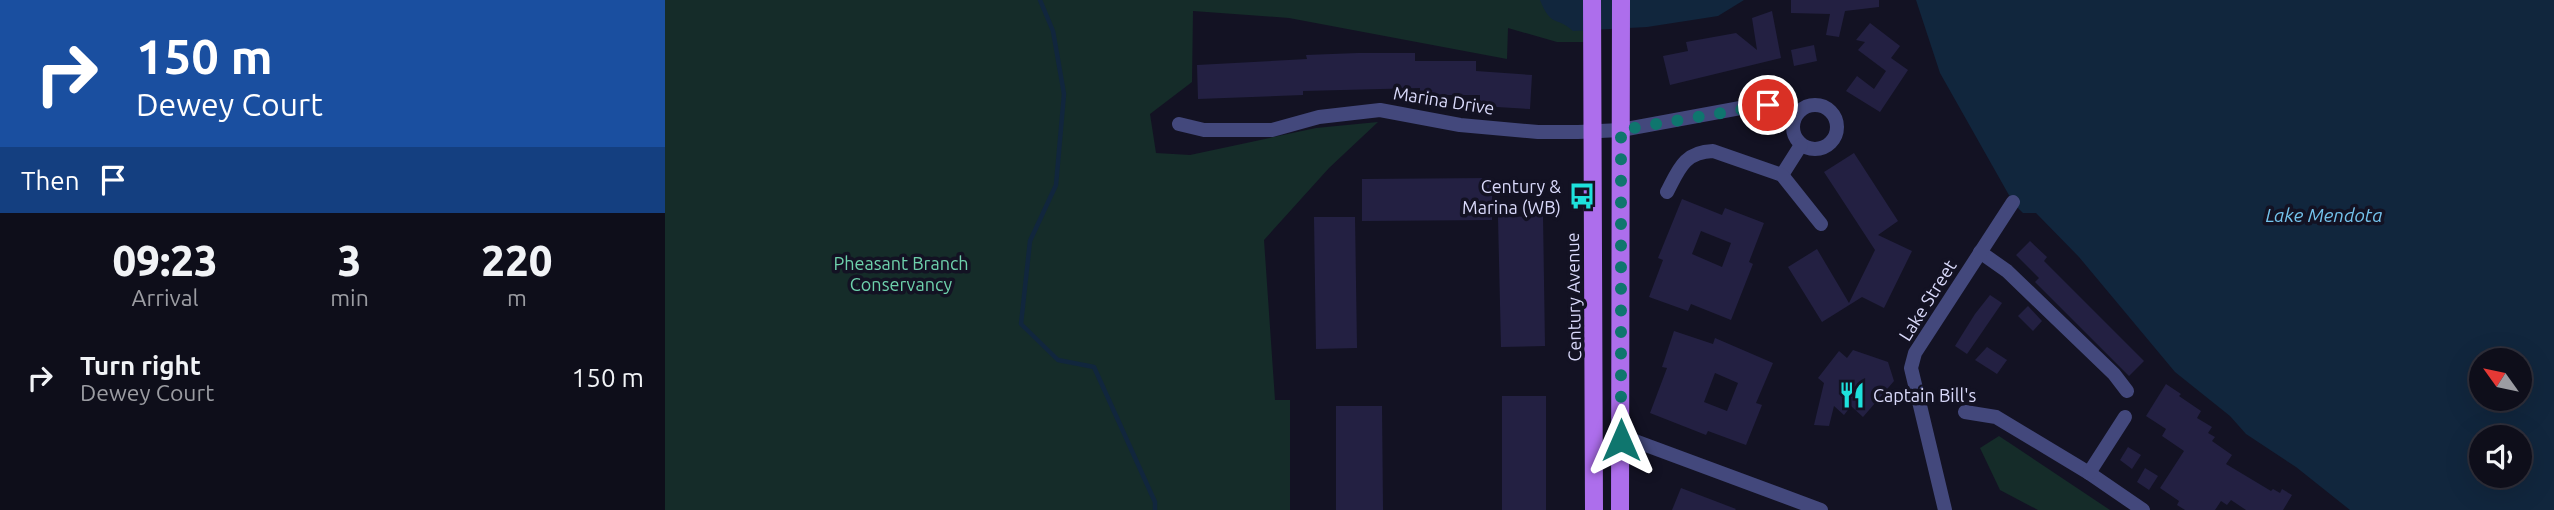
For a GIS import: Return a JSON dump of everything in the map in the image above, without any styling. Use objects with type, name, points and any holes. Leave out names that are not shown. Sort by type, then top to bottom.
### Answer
[{"type":"main road","name":"Century Avenue","points":[[1592,0],[1594,510]]},
{"type":"main road","points":[[1620,510],[1621,0]]},
{"type":"street","name":"Marina Drive","points":[[1179,124],[1205,130],[1272,130],[1319,117],[1380,110],[1460,125],[1538,132],[1593,131],[1621,130],[1762,104],[1775,107],[1794,119]]},
{"type":"street","points":[[1812,105],[1826,108],[1836,120],[1836,134],[1827,146],[1814,149],[1801,145],[1793,133],[1794,119],[1812,105]]},
{"type":"street","points":[[1782,175],[1801,145]]},
{"type":"street","points":[[1667,192],[1685,159],[1702,151],[1713,151],[1782,175],[1821,224]]},
{"type":"street","name":"Lake Street","points":[[1945,510],[1912,368],[1915,353],[2013,202]]},
{"type":"street","points":[[1980,252],[2007,271],[2114,374],[2126,391]]},
{"type":"street","points":[[1965,412],[1996,417],[2144,510]]},
{"type":"street","points":[[2089,473],[2125,417]]},
{"type":"street","points":[[1621,440],[1635,441],[1821,510]]},
{"type":"green space","name":"Pheasant Branch Conservancy","points":[[665,0],[1592,0],[1592,42],[1557,42],[1508,28],[1507,59],[1289,18],[1193,11],[1192,82],[1150,114],[1156,153],[1190,155],[1316,128],[1378,122],[1329,168],[1264,240],[1275,400],[1290,400],[1290,510],[665,510]]},
{"type":"green space","points":[[1999,436],[2110,510],[2038,510],[2000,490],[1980,448]]},
{"type":"water","points":[[1540,0],[1744,0],[1718,16],[1647,27],[1573,31],[1551,18]]},
{"type":"water","name":"Lake Mendota","points":[[1916,0],[2554,0],[2554,510],[2350,510],[2296,467],[2246,434],[2230,416],[2175,372],[2079,257],[2036,213],[2023,213],[2014,204],[1940,73]]},
{"type":"building","points":[[1791,0],[1879,0],[1879,7],[1845,11],[1839,37],[1826,35],[1830,14],[1791,13]]},
{"type":"building","points":[[1772,11],[1781,58],[1670,85],[1663,56],[1688,51],[1686,42],[1736,33],[1757,50],[1752,18]]},
{"type":"building","points":[[1870,23],[1900,46],[1891,58],[1908,70],[1880,112],[1846,91],[1857,76],[1874,89],[1886,71],[1858,50],[1865,42],[1856,40]]},
{"type":"building","points":[[1814,45],[1817,61],[1794,66],[1791,50]]},
{"type":"building","points":[[1415,53],[1415,61],[1476,61],[1476,71],[1532,75],[1530,109],[1480,106],[1480,95],[1420,95],[1420,88],[1303,91],[1303,95],[1198,99],[1197,65],[1307,59],[1306,55]]},
{"type":"building","points":[[1854,153],[1898,221],[1878,235],[1912,251],[1884,308],[1862,297],[1822,322],[1788,267],[1817,249],[1849,303],[1875,250],[1824,172]]},
{"type":"building","points":[[1492,178],[1492,220],[1362,221],[1362,179]]},
{"type":"building","points":[[1682,199],[1722,215],[1725,208],[1764,223],[1749,262],[1753,264],[1731,320],[1691,304],[1688,311],[1649,297],[1663,260],[1658,258]],"holes":[[[1701,231],[1731,243],[1722,267],[1692,254]]]},
{"type":"building","points":[[1543,216],[1545,346],[1501,347],[1498,217]]},
{"type":"building","points":[[1314,217],[1355,217],[1357,348],[1316,349]]},
{"type":"building","points":[[2030,241],[2047,257],[2044,261],[2144,361],[2129,376],[2035,282],[2039,278],[2016,255]]},
{"type":"building","points":[[1990,295],[2002,303],[1967,354],[1955,346]]},
{"type":"building","points":[[2028,306],[2042,321],[2033,331],[2018,316]]},
{"type":"building","points":[[1674,331],[1713,344],[1715,338],[1773,363],[1756,403],[1762,405],[1746,445],[1708,431],[1706,435],[1650,413],[1667,368],[1662,367]],"holes":[[[1715,373],[1738,383],[1727,411],[1704,402]]]},
{"type":"building","points":[[1987,347],[2007,360],[1997,374],[1975,360]]},
{"type":"building","name":"Captain Bill's","points":[[1853,350],[1888,362],[1894,381],[1863,417],[1851,406],[1844,415],[1834,406],[1829,426],[1814,425],[1824,383],[1818,378],[1839,351],[1847,358]]},
{"type":"building","points":[[2166,384],[2201,411],[2197,418],[2212,427],[2208,433],[2215,437],[2212,441],[2232,455],[2226,464],[2271,491],[2273,489],[2280,493],[2282,489],[2292,495],[2283,510],[2246,510],[2231,500],[2227,505],[2221,501],[2215,510],[2185,510],[2177,505],[2179,501],[2160,488],[2184,451],[2162,436],[2166,429],[2146,416]]},
{"type":"building","points":[[1502,396],[1546,396],[1546,510],[1502,510]]},
{"type":"building","points":[[1336,406],[1382,406],[1383,510],[1336,510]]},
{"type":"building","points":[[2128,447],[2141,455],[2132,469],[2120,460]]},
{"type":"building","points":[[2145,468],[2158,476],[2149,490],[2137,482]]},
{"type":"building","points":[[1681,488],[1736,509],[1672,510]]},
{"type":"waterway","points":[[1040,0],[1053,31],[1064,94],[1056,185],[1030,241],[1021,324],[1058,360],[1094,367],[1155,502],[1155,510]]},
{"type":"place","name":"Century & Marina (WB)","points":[[1582,196]]},
{"type":"place","name":"Captain Bill's","points":[[1852,395]]},
{"type":"route","points":[[1621,440],[1621,130],[1768,105]]}]
